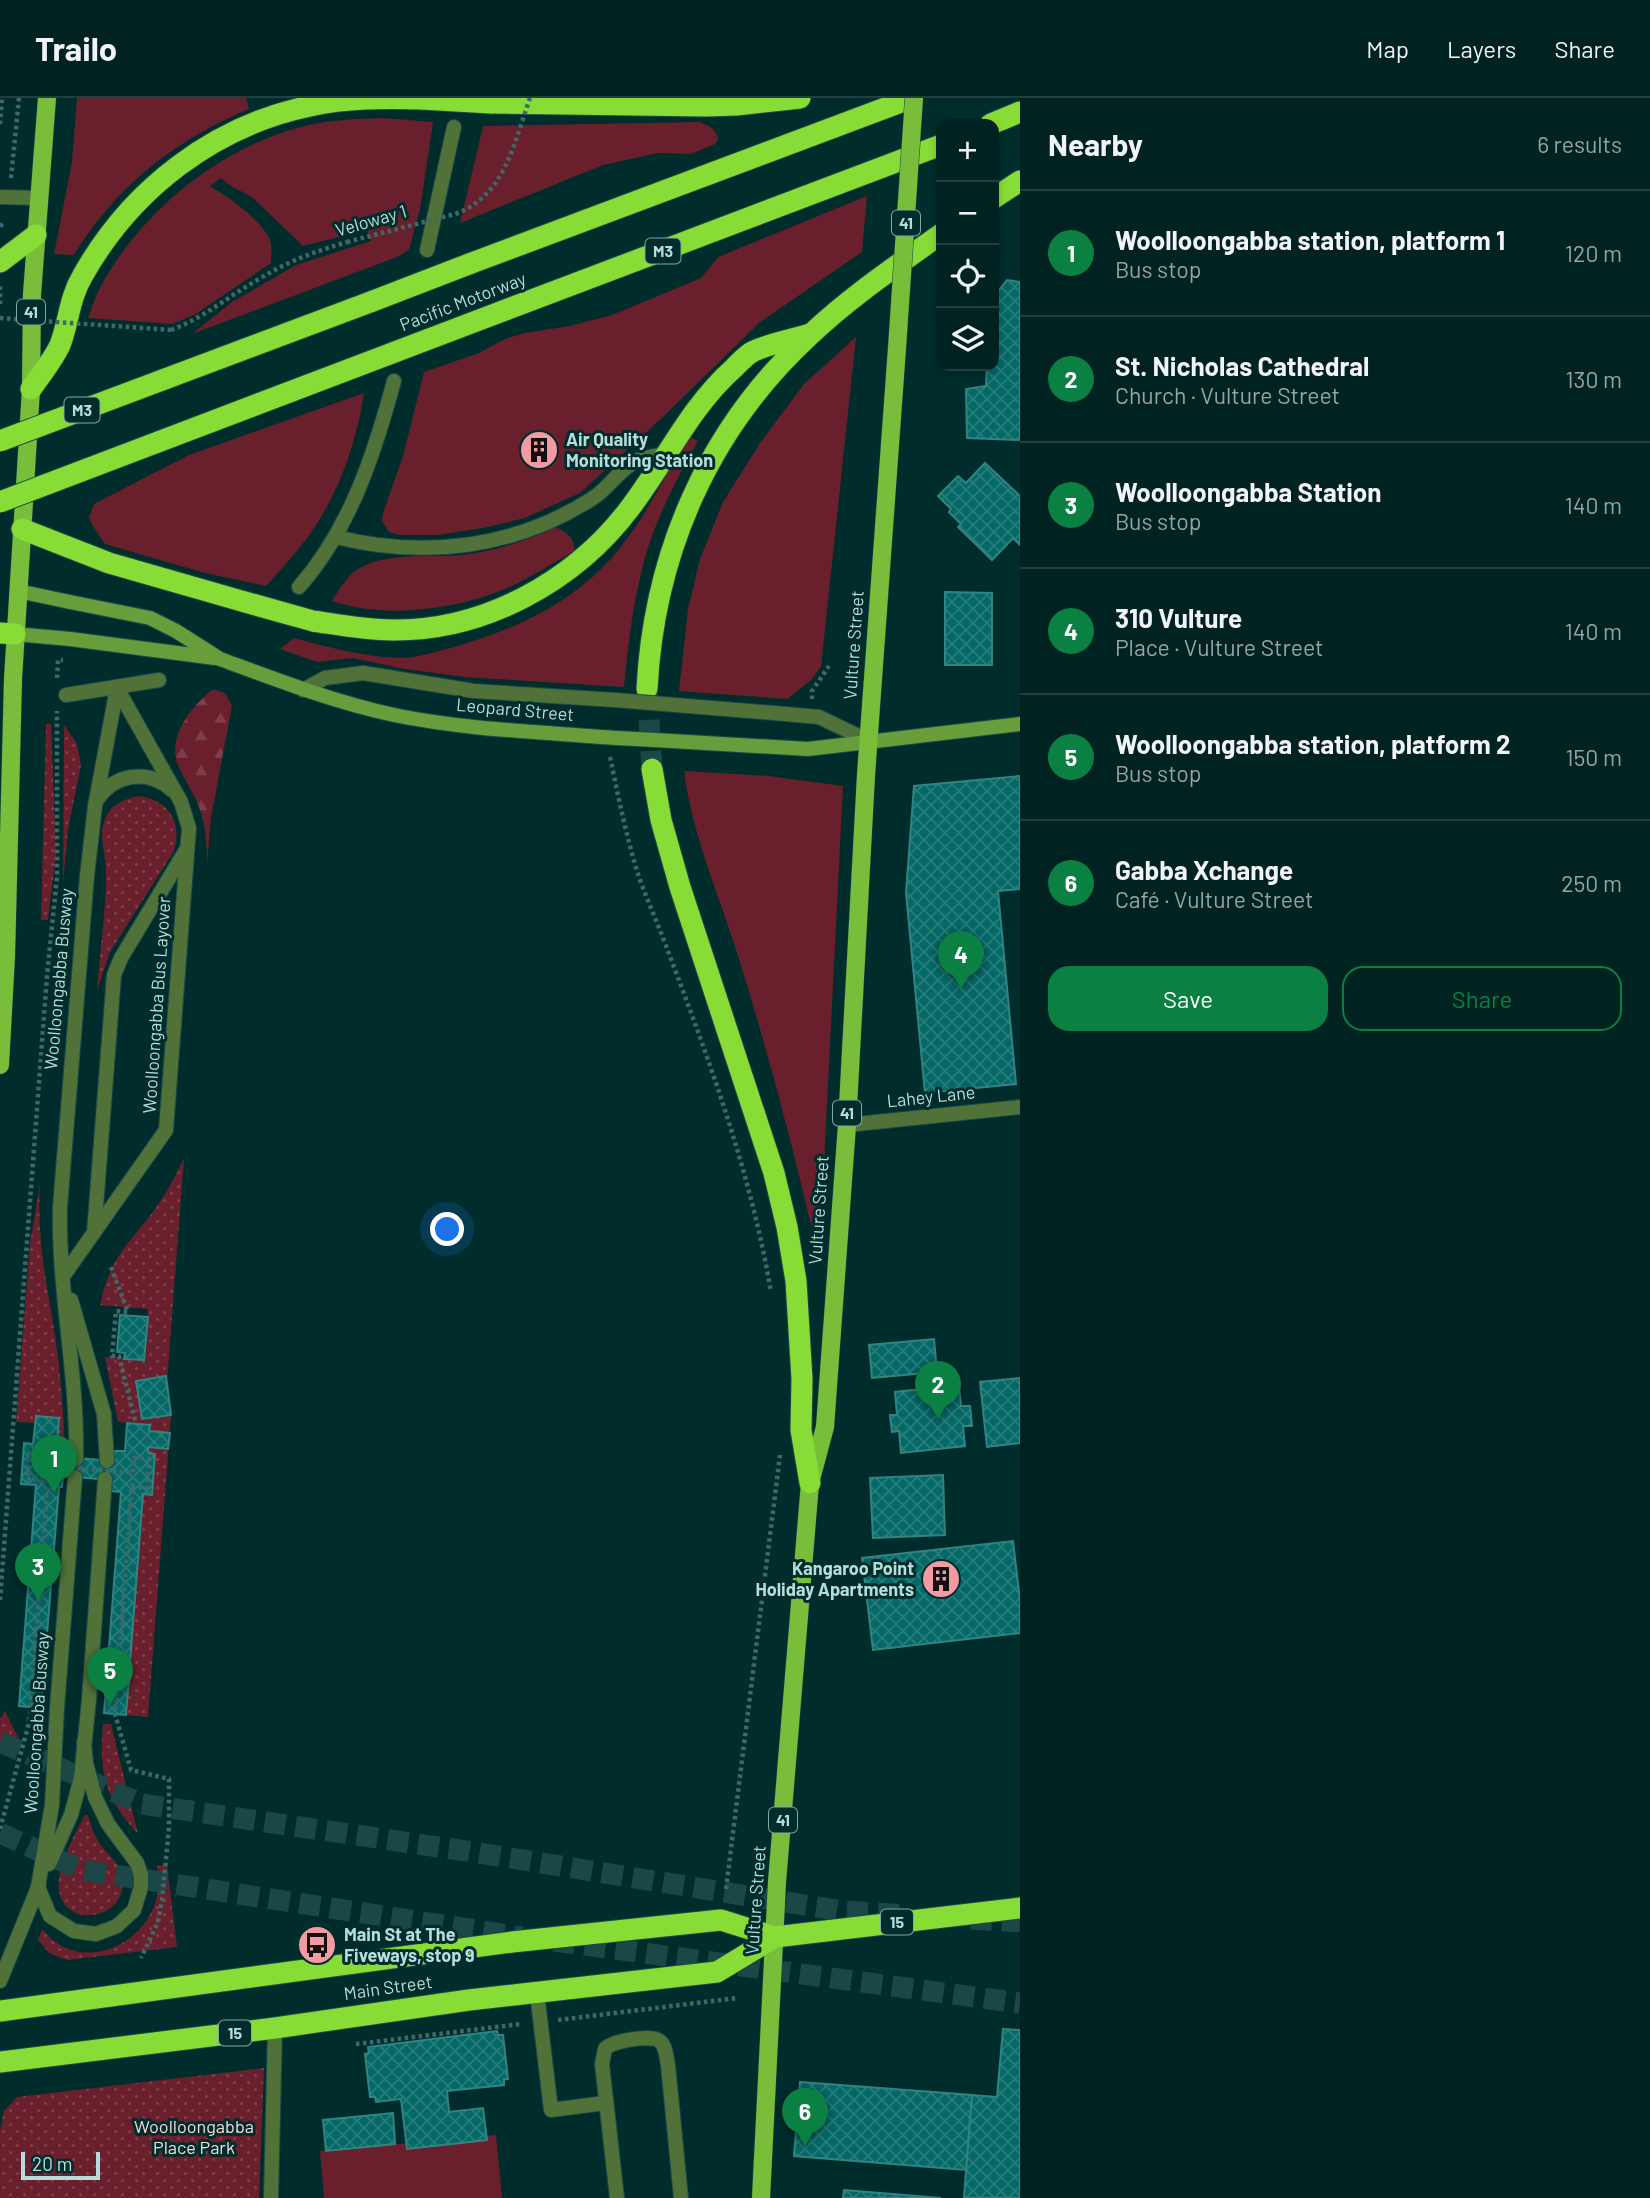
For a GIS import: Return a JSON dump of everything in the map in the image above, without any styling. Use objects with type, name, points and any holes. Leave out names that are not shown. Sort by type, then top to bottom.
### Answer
[{"type":"highway","points":[[31,390],[60,345],[75,291],[96,253],[143,194],[193,154],[225,137],[294,110],[339,101],[386,98],[491,103],[706,106],[800,98]]},
{"type":"highway","name":"Pacific Motorway","points":[[0,441],[913,98]]},
{"type":"highway","points":[[999,121],[1020,112]]},
{"type":"highway","name":"Pacific Motorway","points":[[0,502],[936,147]]},
{"type":"highway","points":[[999,195],[1020,181]]},
{"type":"highway","points":[[0,262],[36,234]]},
{"type":"highway","points":[[647,689],[653,619],[674,538],[690,500],[730,428],[781,363],[810,334],[857,295],[936,238]]},
{"type":"highway","points":[[22,529],[109,563],[313,621],[355,628],[404,630],[454,623],[509,605],[557,578],[597,547],[631,508],[664,454],[723,377],[752,351],[810,334]]},
{"type":"highway","points":[[652,769],[670,854],[774,1172],[787,1227],[796,1281],[802,1379],[801,1430],[810,1483]]},
{"type":"highway","name":"Main Street","points":[[0,2011],[512,1942],[721,1920],[775,1937],[1020,1908]]},
{"type":"highway","name":"Main Street","points":[[0,2063],[469,2000],[718,1972],[775,1937]]},
{"type":"main road","name":"41","points":[[0,1065],[7,633],[18,591],[31,390],[30,335],[47,98]]},
{"type":"main road","name":"Vulture Street","points":[[761,2198],[777,1882],[810,1483],[824,1427],[847,1125],[869,741],[913,98]]},
{"type":"main road","points":[[18,591],[150,618],[220,659]]},
{"type":"main road","name":"Leopard Street","points":[[7,633],[220,659],[303,690],[391,714],[435,722],[617,738],[808,749],[1020,724]]},
{"type":"street","points":[[427,250],[454,127]]},
{"type":"street","points":[[4,197],[39,198]]},
{"type":"street","points":[[299,587],[324,556],[357,496],[394,381]]},
{"type":"street","points":[[336,537],[370,546],[401,549],[454,548],[507,539],[553,522],[596,496],[637,460],[664,454]]},
{"type":"street","points":[[303,690],[325,678],[363,673],[474,691],[819,717],[869,741]]},
{"type":"street","points":[[60,692],[117,688],[159,680]]},
{"type":"street","name":"Woolloongabba Bus Layover","points":[[64,1275],[166,1130],[189,828],[186,814],[175,792],[117,688]]},
{"type":"street","name":"Woolloongabba Busway","points":[[76,1459],[76,1398],[68,1339],[60,1230],[62,1173],[86,876],[96,802],[117,688]]},
{"type":"street","points":[[96,802],[110,785],[131,776],[154,778],[175,792]]},
{"type":"street","name":"Woolloongabba Bus Layover","points":[[94,1233],[114,975],[121,958],[185,856],[189,842]]},
{"type":"street","name":"Lahey Lane","points":[[847,1125],[1020,1107]]},
{"type":"street","name":"Woolloongabba Busway","points":[[64,1275],[104,1414],[107,1461]]},
{"type":"street","name":"Woolloongabba Busway","points":[[75,1477],[52,1805],[38,1887],[50,1916],[64,1926],[85,1934],[96,1934],[117,1926],[134,1910],[141,1887],[137,1863],[112,1830],[95,1797],[86,1763],[85,1742]]},
{"type":"street","name":"Woolloongabba Busway","points":[[0,1981],[71,1815],[80,1778],[105,1479]]},
{"type":"street","points":[[537,1993],[551,2110],[605,2103]]},
{"type":"street","points":[[271,2198],[275,2028]]},
{"type":"street","points":[[617,2198],[602,2064],[606,2047],[614,2042],[653,2038],[664,2047],[668,2065],[681,2198]]},
{"type":"path","points":[[0,124],[2,98]]},
{"type":"path","points":[[4,197],[19,98]]},
{"type":"path","name":"Veloway 1","points":[[0,318],[171,330],[191,323],[261,277],[292,261],[346,242],[454,214],[484,198],[500,178],[530,98]]},
{"type":"path","points":[[0,304],[1,286]]},
{"type":"path","points":[[0,1600],[47,976],[57,877],[60,692],[58,660],[70,661]]},
{"type":"path","points":[[812,699],[812,691],[829,666]]},
{"type":"path","points":[[610,757],[638,872],[738,1149],[761,1234],[773,1303]]},
{"type":"path","points":[[111,1267],[128,1312],[116,1311],[112,1356],[119,1356],[136,1424]]},
{"type":"path","points":[[0,1829],[28,1727],[48,1480],[42,1480],[27,1479],[30,1450],[44,1451],[42,1480]]},
{"type":"path","points":[[726,1889],[780,1454]]},
{"type":"path","points":[[132,1487],[147,1488],[149,1459],[134,1458],[115,1714],[131,1770],[169,1779],[169,1828],[162,1900],[158,1922],[141,1958]]},
{"type":"path","points":[[43,1465],[133,1473]]},
{"type":"path","points":[[558,2020],[737,1998]]},
{"type":"path","points":[[356,2044],[531,2023]]},
{"type":"green space","points":[[77,98],[246,98],[249,109],[196,135],[150,168],[109,207],[74,255],[54,254],[72,162]]},
{"type":"green space","points":[[382,118],[433,122],[420,209],[409,250],[397,257],[192,334],[232,302],[296,265],[371,241],[367,230],[303,246],[252,197],[221,178],[210,186],[234,202],[266,232],[270,240],[271,263],[194,315],[172,324],[88,318],[102,284],[138,232],[184,187],[211,168],[267,138],[297,128],[350,119]]},
{"type":"green space","points":[[700,122],[714,130],[718,139],[715,144],[691,154],[658,153],[603,165],[460,223],[483,126]]},
{"type":"green space","points":[[867,196],[862,252],[760,322],[580,493],[525,518],[483,528],[438,535],[400,535],[389,532],[382,521],[383,513],[403,456],[424,372],[479,353],[505,339],[524,333],[570,326],[612,315],[701,278],[718,257]]},
{"type":"green space","points":[[856,337],[821,667],[811,680],[787,699],[679,691],[688,609],[700,559],[723,502],[760,443],[804,384]]},
{"type":"green space","points":[[364,393],[350,452],[326,508],[304,542],[266,586],[205,573],[105,544],[93,526],[89,517],[94,504],[189,455]]},
{"type":"green space","points":[[688,436],[698,441],[662,510],[642,570],[632,620],[624,687],[465,677],[405,669],[353,658],[317,662],[280,649],[294,638],[359,654],[412,657],[472,642],[533,617],[570,595],[617,552],[650,504]]},
{"type":"green space","points":[[555,527],[569,536],[575,551],[523,581],[485,596],[442,607],[396,611],[352,607],[332,601],[355,571],[379,560],[486,551],[510,545]]},
{"type":"green space","points":[[213,689],[225,693],[232,706],[211,817],[207,865],[206,836],[201,814],[177,763],[175,752],[176,741],[184,721]]},
{"type":"green space","points":[[46,724],[51,724],[56,855],[48,920],[41,920]]},
{"type":"green space","points":[[64,725],[77,744],[81,765],[68,830],[63,884]]},
{"type":"green space","points":[[684,771],[769,776],[843,786],[824,1163],[815,1242],[770,1064],[693,819]]},
{"type":"green space","points":[[139,796],[158,802],[171,814],[176,831],[174,851],[110,952],[97,990],[106,887],[103,825],[114,806]]},
{"type":"green space","points":[[184,1158],[167,1382],[171,1415],[148,1717],[126,1715],[143,1494],[152,1494],[155,1454],[148,1453],[149,1425],[118,1422],[105,1357],[144,1360],[148,1309],[100,1305],[116,1260],[160,1202]]},
{"type":"green space","points":[[40,1184],[41,1237],[59,1369],[65,1447],[57,1446],[36,1416],[35,1423],[16,1422],[30,1243]]},
{"type":"green space","points":[[5,1711],[18,1737],[11,1756],[0,1744],[0,1719]]},
{"type":"green space","points":[[103,1724],[111,1724],[138,1834],[118,1808],[106,1784],[102,1757]]},
{"type":"green space","points":[[85,1815],[88,1815],[96,1838],[121,1871],[122,1890],[117,1902],[108,1910],[84,1915],[73,1912],[64,1904],[59,1883],[71,1842]]},
{"type":"green space","points":[[167,1865],[177,1947],[67,1960],[49,1953],[38,1940],[42,1929],[60,1945],[80,1952],[101,1951],[121,1944],[139,1930],[151,1912],[158,1890],[157,1866]]},
{"type":"green space","name":"Woolloongabba Place Park","points":[[264,2068],[259,2198],[0,2198],[0,2131],[4,2111],[17,2097]]},
{"type":"green space","points":[[496,2135],[502,2198],[324,2198],[320,2151]]},
{"type":"building","points":[[1007,280],[1020,282],[1020,440],[967,438],[966,389],[986,386],[987,371],[999,371],[999,290]]},
{"type":"building","name":"Air Quality Monitoring Station","points":[[548,443],[549,456],[529,456],[529,444]]},
{"type":"building","points":[[985,463],[1020,496],[1020,545],[1013,538],[992,560],[958,527],[961,524],[938,496],[958,476],[966,483]]},
{"type":"building","points":[[945,592],[992,593],[992,665],[945,665]]},
{"type":"building","points":[[1020,776],[1020,889],[998,891],[1016,1084],[925,1093],[906,893],[914,786]]},
{"type":"building","points":[[120,1315],[148,1317],[144,1360],[124,1359],[125,1353],[117,1352]]},
{"type":"building","points":[[934,1339],[937,1372],[872,1378],[869,1345]]},
{"type":"building","points":[[166,1376],[171,1415],[142,1419],[136,1381]]},
{"type":"building","points":[[1020,1378],[1020,1443],[987,1447],[980,1382]]},
{"type":"building","points":[[959,1385],[961,1406],[970,1406],[972,1426],[963,1426],[965,1446],[901,1453],[899,1431],[892,1432],[890,1415],[897,1415],[895,1392]]},
{"type":"building","points":[[36,1416],[59,1418],[57,1446],[65,1447],[64,1457],[113,1461],[114,1451],[125,1451],[127,1423],[150,1425],[149,1431],[170,1433],[168,1449],[148,1447],[148,1453],[155,1454],[152,1495],[143,1494],[126,1715],[104,1713],[121,1492],[111,1491],[111,1480],[63,1476],[62,1487],[59,1487],[41,1708],[19,1706],[36,1485],[21,1484],[24,1443],[33,1444]]},
{"type":"building","points":[[943,1475],[945,1535],[873,1538],[870,1478]]},
{"type":"building","name":"Kangaroo Point Holiday Apartments","points":[[1013,1541],[1020,1601],[1020,1633],[873,1650],[862,1558]]},
{"type":"building","points":[[1003,2029],[1020,2030],[1020,2198],[964,2198],[972,2095],[997,2097]]},
{"type":"building","points":[[497,2031],[498,2035],[503,2035],[508,2079],[504,2079],[504,2085],[447,2091],[449,2112],[483,2108],[487,2140],[407,2149],[401,2099],[376,2102],[375,2097],[370,2097],[365,2054],[369,2053],[368,2047]]},
{"type":"building","points":[[800,2082],[972,2095],[966,2170],[794,2156]]},
{"type":"building","points":[[393,2113],[395,2144],[326,2151],[323,2120]]},
{"type":"building","points":[[844,2190],[941,2198],[843,2198]]},
{"type":"tunnel","points":[[647,689],[652,769]]},
{"type":"tunnel","points":[[0,1742],[142,1804],[473,1852],[842,1911],[908,1915]]},
{"type":"tunnel","points":[[0,1833],[81,1870],[522,1937]]},
{"type":"tunnel","points":[[971,1919],[1020,1922]]},
{"type":"tunnel","points":[[554,1941],[1020,2003]]},
{"type":"place","name":"Air Quality Monitoring Station","points":[[539,450]]},
{"type":"place","name":"310 Vulture","points":[[961,989]]},
{"type":"place","name":"St. Nicholas Cathedral","points":[[938,1419]]},
{"type":"place","name":"Woolloongabba station, platform 1","points":[[54,1493]]},
{"type":"place","name":"Kangaroo Point Holiday Apartments","points":[[941,1579]]},
{"type":"place","name":"Woolloongabba Station","points":[[38,1601]]},
{"type":"place","name":"Woolloongabba station, platform 2","points":[[110,1705]]},
{"type":"place","name":"Main St at The Fiveways, stop 9","points":[[317,1945]]},
{"type":"place","name":"Gabba Xchange","points":[[805,2146]]}]
